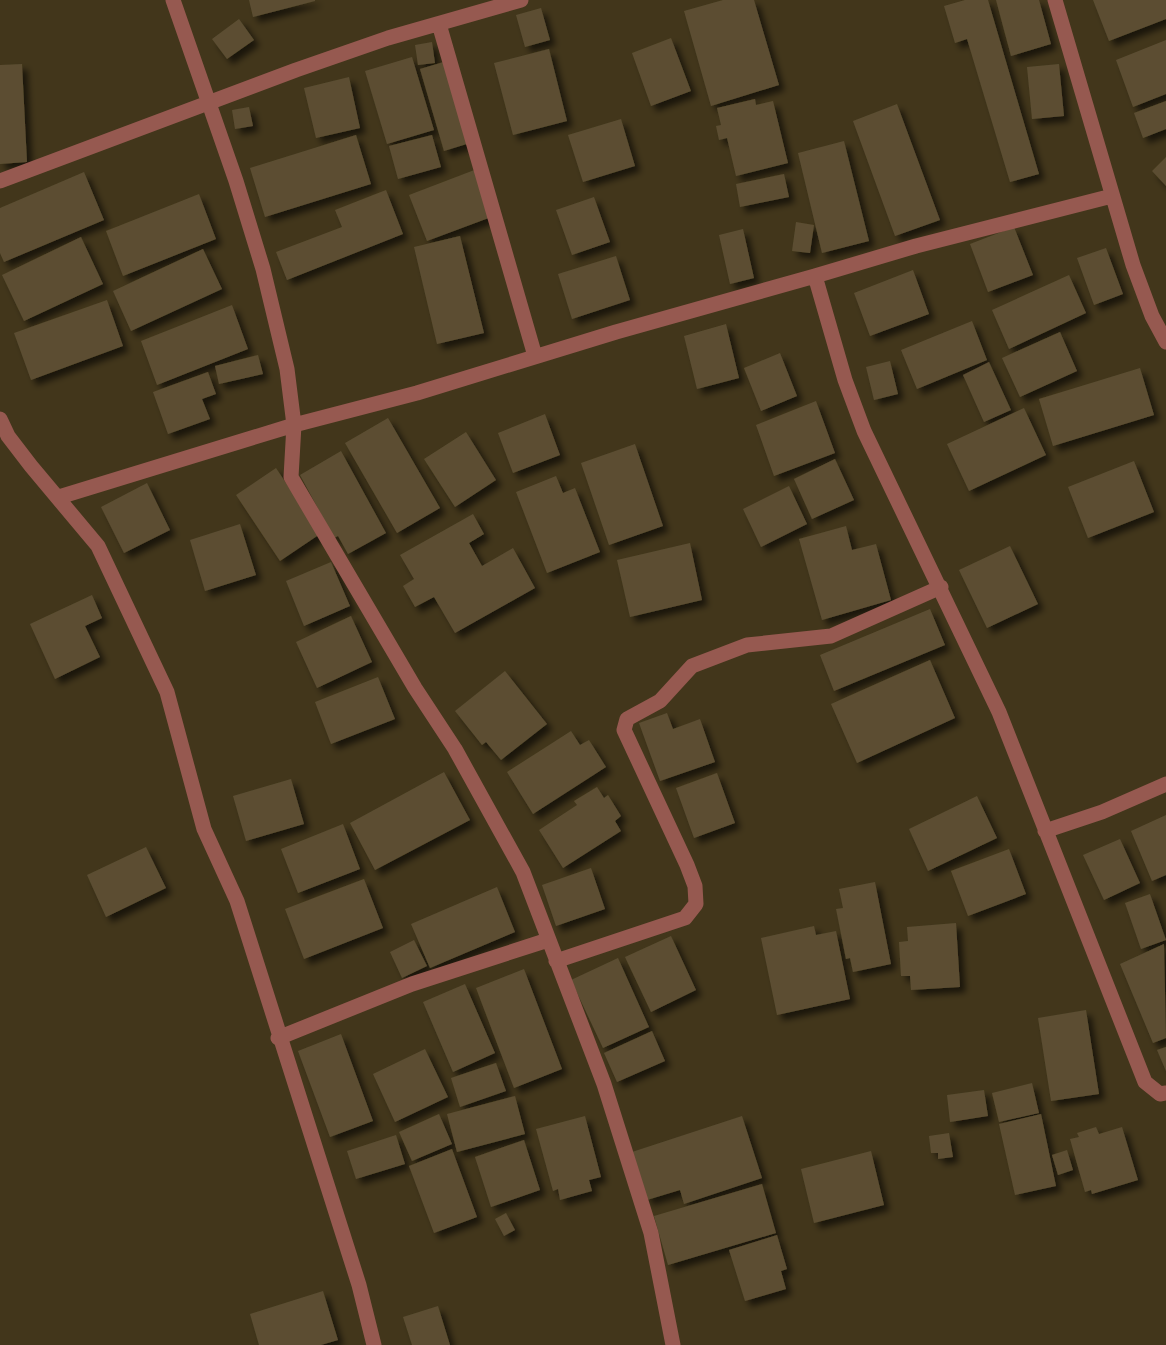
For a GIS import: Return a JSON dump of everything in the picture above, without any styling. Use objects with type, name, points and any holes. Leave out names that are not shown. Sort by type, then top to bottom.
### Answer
[{"type":"street","points":[[173,0],[263,269],[287,369],[294,425],[291,477],[486,804],[523,872],[604,1084],[651,1233],[673,1345]]},
{"type":"street","points":[[0,181],[208,101],[388,38],[520,0]]},
{"type":"street","points":[[1055,0],[1133,265],[1152,316],[1166,342]]},
{"type":"street","points":[[439,24],[536,356]]},
{"type":"street","points":[[59,497],[294,425],[417,393],[536,356],[916,246],[1112,196]]},
{"type":"street","points":[[815,276],[845,380],[864,430],[909,529],[941,586],[979,675],[999,712],[1145,1082],[1160,1094],[1166,1093]]},
{"type":"street","points":[[0,419],[8,436],[98,546],[167,692],[204,829],[237,901],[359,1285],[374,1345]]},
{"type":"street","points":[[556,961],[685,918],[696,904],[694,886],[687,864],[624,729],[627,719],[660,701],[692,666],[747,645],[831,636],[941,586]]},
{"type":"street","points":[[1045,831],[1102,812],[1166,784]]},
{"type":"street","points":[[279,1038],[412,984],[548,940]]},
{"type":"building","points":[[249,0],[315,0],[315,1],[253,17]]},
{"type":"building","points":[[723,0],[754,0],[779,85],[711,106],[684,11]]},
{"type":"building","points":[[965,0],[988,0],[1039,174],[1010,182],[967,39],[955,43],[944,6]]},
{"type":"building","points":[[996,0],[1039,0],[1051,44],[1011,56]]},
{"type":"building","points":[[1093,0],[1166,0],[1166,19],[1109,41]]},
{"type":"building","points":[[541,8],[550,40],[525,47],[516,15]]},
{"type":"building","points":[[239,19],[254,40],[227,59],[212,39]]},
{"type":"building","points":[[671,38],[691,91],[651,106],[632,53]]},
{"type":"building","points":[[1166,40],[1166,94],[1133,107],[1116,60]]},
{"type":"building","points":[[432,42],[435,63],[418,65],[415,45]]},
{"type":"building","points":[[549,49],[567,121],[513,135],[494,63]]},
{"type":"building","points":[[412,57],[434,130],[387,144],[365,71]]},
{"type":"building","points":[[447,61],[470,143],[444,151],[420,69]]},
{"type":"building","points":[[22,64],[27,162],[0,164],[0,65]]},
{"type":"building","points":[[1059,64],[1064,116],[1032,119],[1027,67]]},
{"type":"building","points":[[349,77],[360,128],[316,138],[304,88]]},
{"type":"building","points":[[755,99],[756,105],[773,101],[788,163],[736,176],[727,138],[719,140],[716,126],[721,125],[717,108]]},
{"type":"building","points":[[1166,101],[1166,129],[1143,138],[1134,113]]},
{"type":"building","points":[[897,104],[940,220],[895,236],[853,121]]},
{"type":"building","points":[[249,107],[253,126],[235,129],[232,110]]},
{"type":"building","points":[[621,119],[635,166],[583,182],[568,135]]},
{"type":"building","points":[[356,135],[371,184],[265,217],[250,168]]},
{"type":"building","points":[[432,135],[441,167],[398,179],[389,146]]},
{"type":"building","points":[[844,141],[869,241],[822,253],[798,153]]},
{"type":"building","points":[[1166,157],[1166,186],[1152,171]]},
{"type":"building","points":[[477,169],[494,216],[427,241],[409,195]]},
{"type":"building","points":[[84,172],[104,220],[4,262],[0,253],[0,208]]},
{"type":"building","points":[[784,174],[789,197],[740,207],[736,184]]},
{"type":"building","points":[[386,190],[403,234],[287,280],[276,252],[342,227],[335,210]]},
{"type":"building","points":[[199,194],[216,239],[123,276],[106,231]]},
{"type":"building","points":[[594,197],[610,242],[572,255],[556,210]]},
{"type":"building","points":[[796,222],[814,225],[810,253],[792,251]]},
{"type":"building","points":[[1014,227],[1033,275],[988,292],[970,244]]},
{"type":"building","points":[[743,229],[754,278],[730,284],[719,235]]},
{"type":"building","points":[[460,236],[484,333],[437,344],[414,247]]},
{"type":"building","points":[[81,237],[103,284],[24,321],[2,275]]},
{"type":"building","points":[[1106,248],[1123,294],[1094,305],[1077,258]]},
{"type":"building","points":[[203,249],[222,289],[131,331],[113,291]]},
{"type":"building","points":[[616,256],[630,300],[572,319],[558,274]]},
{"type":"building","points":[[913,270],[929,314],[870,336],[854,293]]},
{"type":"building","points":[[1069,275],[1086,313],[1009,349],[992,310]]},
{"type":"building","points":[[107,300],[123,346],[31,380],[14,333]]},
{"type":"building","points":[[232,305],[248,349],[157,385],[141,341]]},
{"type":"building","points":[[972,321],[987,360],[917,389],[901,350]]},
{"type":"building","points":[[726,324],[739,378],[697,389],[684,336]]},
{"type":"building","points":[[1060,332],[1077,371],[1020,397],[1002,358]]},
{"type":"building","points":[[780,353],[797,396],[761,411],[744,368]]},
{"type":"building","points":[[258,355],[263,374],[219,384],[215,366]]},
{"type":"building","points":[[890,361],[898,394],[874,400],[866,367]]},
{"type":"building","points":[[989,362],[1011,410],[984,422],[963,375]]},
{"type":"building","points":[[1140,368],[1154,415],[1053,446],[1039,399]]},
{"type":"building","points":[[208,372],[216,394],[202,399],[210,419],[168,434],[153,392]]},
{"type":"building","points":[[816,401],[835,453],[774,476],[756,425]]},
{"type":"building","points":[[1024,408],[1046,455],[969,491],[947,444]]},
{"type":"building","points":[[545,414],[560,455],[513,473],[498,433]]},
{"type":"building","points":[[388,418],[440,508],[397,533],[345,443]]},
{"type":"building","points":[[466,432],[496,480],[455,507],[424,459]]},
{"type":"building","points":[[635,444],[663,526],[609,545],[581,463]]},
{"type":"building","points":[[341,451],[386,533],[348,554],[338,536],[334,538],[300,475]]},
{"type":"building","points":[[835,459],[854,500],[812,519],[794,479]]},
{"type":"building","points":[[1134,461],[1154,512],[1088,538],[1068,487]]},
{"type":"building","points":[[276,468],[320,534],[280,561],[236,495]]},
{"type":"building","points":[[556,476],[563,493],[575,488],[600,552],[547,573],[516,492]]},
{"type":"building","points":[[147,483],[170,530],[124,553],[101,507]]},
{"type":"building","points":[[789,486],[807,524],[761,547],[743,509]]},
{"type":"building","points":[[473,514],[484,534],[469,543],[482,566],[513,548],[535,588],[455,633],[434,597],[415,607],[403,586],[414,579],[400,555]]},
{"type":"building","points":[[240,524],[256,575],[205,591],[190,540]]},
{"type":"building","points":[[846,526],[852,550],[876,544],[891,600],[822,620],[799,539]]},
{"type":"building","points":[[690,543],[702,600],[630,617],[617,560]]},
{"type":"building","points":[[1010,546],[1038,604],[987,628],[959,570]]},
{"type":"building","points":[[331,562],[350,606],[304,626],[286,581]]},
{"type":"building","points":[[92,595],[102,618],[85,626],[100,657],[55,679],[30,624]]},
{"type":"building","points":[[930,609],[945,645],[834,691],[820,655]]},
{"type":"building","points":[[351,616],[372,662],[317,688],[296,642]]},
{"type":"building","points":[[930,660],[955,718],[857,763],[831,704]]},
{"type":"building","points":[[505,671],[547,724],[501,760],[486,742],[482,745],[455,711]]},
{"type":"building","points":[[378,677],[395,719],[331,744],[315,702]]},
{"type":"building","points":[[667,713],[673,729],[700,719],[715,762],[660,781],[639,723]]},
{"type":"building","points":[[571,731],[580,745],[589,740],[606,767],[533,814],[507,772]]},
{"type":"building","points":[[444,772],[470,820],[375,870],[350,823]]},
{"type":"building","points":[[717,773],[735,823],[694,838],[676,788]]},
{"type":"building","points":[[291,779],[304,824],[246,841],[233,796]]},
{"type":"building","points":[[597,787],[604,798],[608,795],[621,816],[615,821],[621,831],[563,868],[539,830],[577,805],[574,801]]},
{"type":"building","points":[[977,796],[997,838],[928,871],[909,829]]},
{"type":"building","points":[[1166,815],[1166,875],[1152,881],[1131,831]]},
{"type":"building","points":[[343,824],[360,869],[298,893],[281,849]]},
{"type":"building","points":[[1120,839],[1140,883],[1104,900],[1083,855]]},
{"type":"building","points":[[146,847],[166,888],[106,917],[87,875]]},
{"type":"building","points":[[1009,849],[1026,894],[968,916],[951,871]]},
{"type":"building","points":[[591,868],[605,909],[556,926],[542,885]]},
{"type":"building","points":[[364,879],[383,928],[304,959],[285,909]]},
{"type":"building","points":[[875,882],[891,964],[853,972],[850,958],[846,959],[836,909],[843,908],[839,889]]},
{"type":"building","points":[[497,887],[515,932],[430,968],[411,924]]},
{"type":"building","points":[[1150,894],[1166,940],[1141,949],[1125,903]]},
{"type":"building","points":[[956,923],[960,987],[911,990],[910,976],[901,976],[899,942],[908,941],[907,927]]},
{"type":"building","points":[[814,926],[816,935],[836,931],[850,999],[777,1015],[761,938]]},
{"type":"building","points":[[671,936],[696,990],[651,1012],[625,957]]},
{"type":"building","points":[[414,940],[427,966],[402,978],[390,952]]},
{"type":"building","points":[[1164,944],[1166,1038],[1153,1043],[1120,964]]},
{"type":"building","points":[[618,958],[649,1027],[603,1048],[571,980]]},
{"type":"building","points":[[524,969],[562,1069],[514,1088],[476,988]]},
{"type":"building","points":[[465,984],[495,1053],[453,1072],[423,1002]]},
{"type":"building","points":[[1086,1010],[1099,1094],[1051,1101],[1038,1018]]},
{"type":"building","points":[[652,1031],[665,1061],[617,1082],[604,1053]]},
{"type":"building","points":[[341,1034],[373,1121],[330,1137],[298,1051]]},
{"type":"building","points":[[1166,1047],[1166,1071],[1157,1050]]},
{"type":"building","points":[[425,1049],[448,1097],[395,1122],[373,1074]]},
{"type":"building","points":[[496,1063],[506,1091],[460,1107],[451,1078]]},
{"type":"building","points":[[1032,1083],[1039,1113],[999,1122],[992,1093]]},
{"type":"building","points":[[984,1090],[988,1116],[950,1122],[947,1095]]},
{"type":"building","points":[[515,1096],[525,1134],[457,1152],[447,1114]]},
{"type":"building","points":[[439,1114],[452,1144],[412,1161],[399,1132]]},
{"type":"building","points":[[1041,1114],[1056,1186],[1015,1195],[999,1124]]},
{"type":"building","points":[[585,1116],[601,1177],[589,1180],[592,1191],[560,1200],[558,1189],[553,1191],[536,1129]]},
{"type":"building","points":[[742,1116],[762,1178],[684,1204],[680,1190],[647,1200],[632,1152]]},
{"type":"building","points":[[1096,1127],[1099,1134],[1122,1127],[1138,1180],[1092,1194],[1091,1190],[1085,1192],[1070,1139],[1079,1137],[1077,1133]]},
{"type":"building","points":[[949,1133],[953,1157],[938,1159],[938,1153],[931,1153],[929,1136]]},
{"type":"building","points":[[396,1135],[405,1164],[356,1179],[347,1151]]},
{"type":"building","points":[[524,1140],[540,1190],[491,1207],[475,1157]]},
{"type":"building","points":[[452,1149],[477,1217],[434,1233],[409,1166]]},
{"type":"building","points":[[1067,1150],[1073,1170],[1058,1175],[1052,1155]]},
{"type":"building","points":[[871,1151],[884,1205],[814,1223],[801,1169]]},
{"type":"building","points":[[762,1184],[776,1233],[668,1265],[654,1216]]},
{"type":"building","points":[[506,1213],[515,1230],[504,1236],[495,1219]]},
{"type":"building","points":[[777,1235],[787,1269],[781,1271],[786,1289],[745,1301],[729,1250]]},
{"type":"building","points":[[323,1291],[338,1340],[321,1345],[259,1345],[250,1314]]},
{"type":"building","points":[[438,1306],[450,1345],[412,1345],[403,1317]]}]
